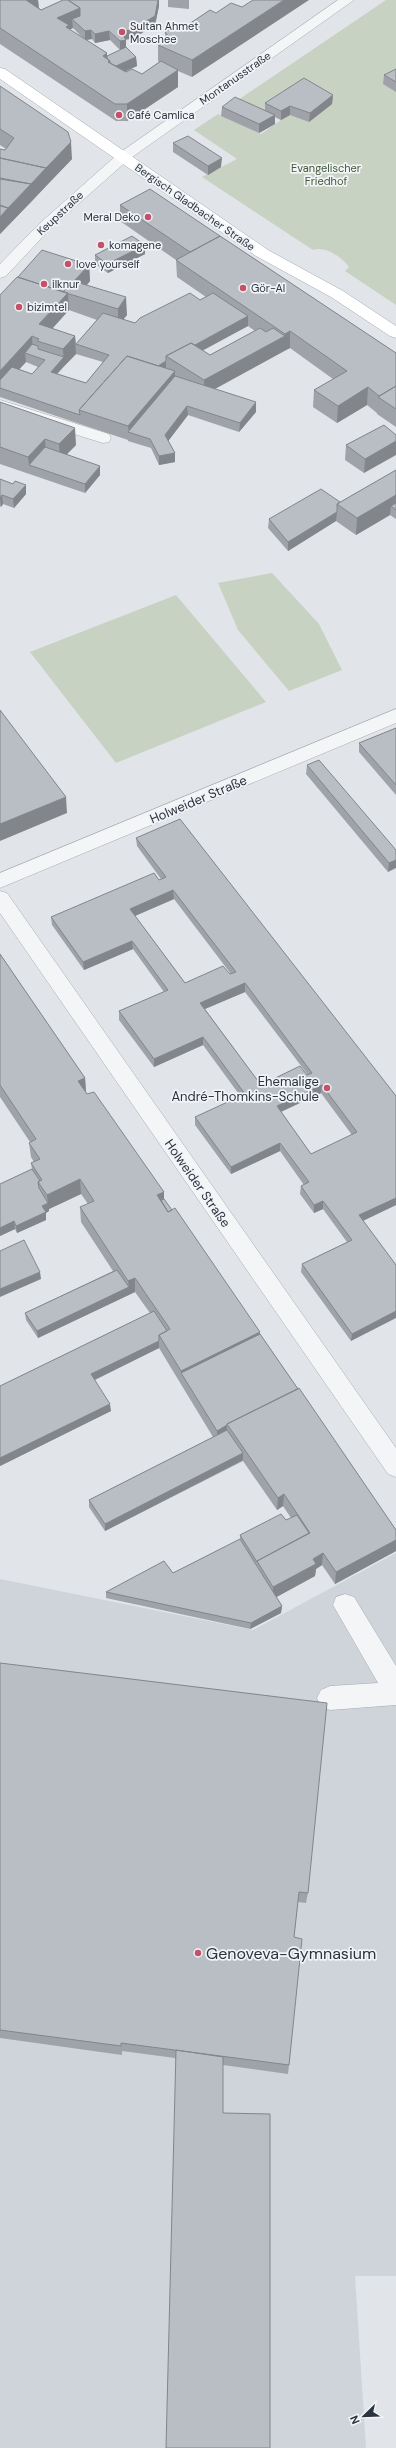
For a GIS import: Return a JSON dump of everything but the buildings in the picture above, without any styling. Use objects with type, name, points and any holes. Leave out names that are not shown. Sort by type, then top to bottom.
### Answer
[{"type":"main road","name":"Bergisch Gladbacher Straße","points":[[0,72],[262,253],[338,294],[396,333]]},
{"type":"street","name":"Montanusstraße","points":[[123,156],[347,0]]},
{"type":"street","name":"Keupstraße","points":[[0,273],[44,227],[123,156]]},
{"type":"street","points":[[0,405],[103,438]]},
{"type":"street","name":"Holweider Straße","points":[[0,881],[396,716]]},
{"type":"street","name":"Holweider Straße","points":[[0,898],[396,1467]]},
{"type":"street","points":[[345,1605],[396,1689]]},
{"type":"street","points":[[330,1698],[396,1693]]},
{"type":"shaded area","name":"Genoveva-Gymnasium","points":[[396,1553],[396,2276],[355,2276],[366,2448],[0,2448],[0,1579],[253,1630]]},
{"type":"green space","name":"Evangelischer Friedhof","points":[[386,0],[396,0],[396,305],[345,271],[349,267],[338,256],[323,249],[313,250],[202,177],[237,159],[194,130],[218,114],[261,134],[281,120],[238,100]]},
{"type":"green space","points":[[272,573],[319,624],[342,670],[289,691],[238,630],[218,583]]},
{"type":"green space","points":[[176,595],[266,702],[116,763],[30,652]]},
{"type":"place","name":"Sultan Ahmet Moschee","points":[[122,32]]},
{"type":"place","name":"Café Camlica","points":[[119,115]]},
{"type":"place","name":"Meral Deko","points":[[148,217]]},
{"type":"place","name":"komagene","points":[[101,245]]},
{"type":"place","name":"love yourself","points":[[68,264]]},
{"type":"place","name":"ilknur","points":[[44,284]]},
{"type":"place","name":"Gör-Al","points":[[243,288]]},
{"type":"place","name":"bizimtel","points":[[19,307]]},
{"type":"place","name":"Ehemalige André-Thomkins-Schule","points":[[327,1088]]},
{"type":"place","name":"Genoveva-Gymnasium","points":[[198,1953]]}]
